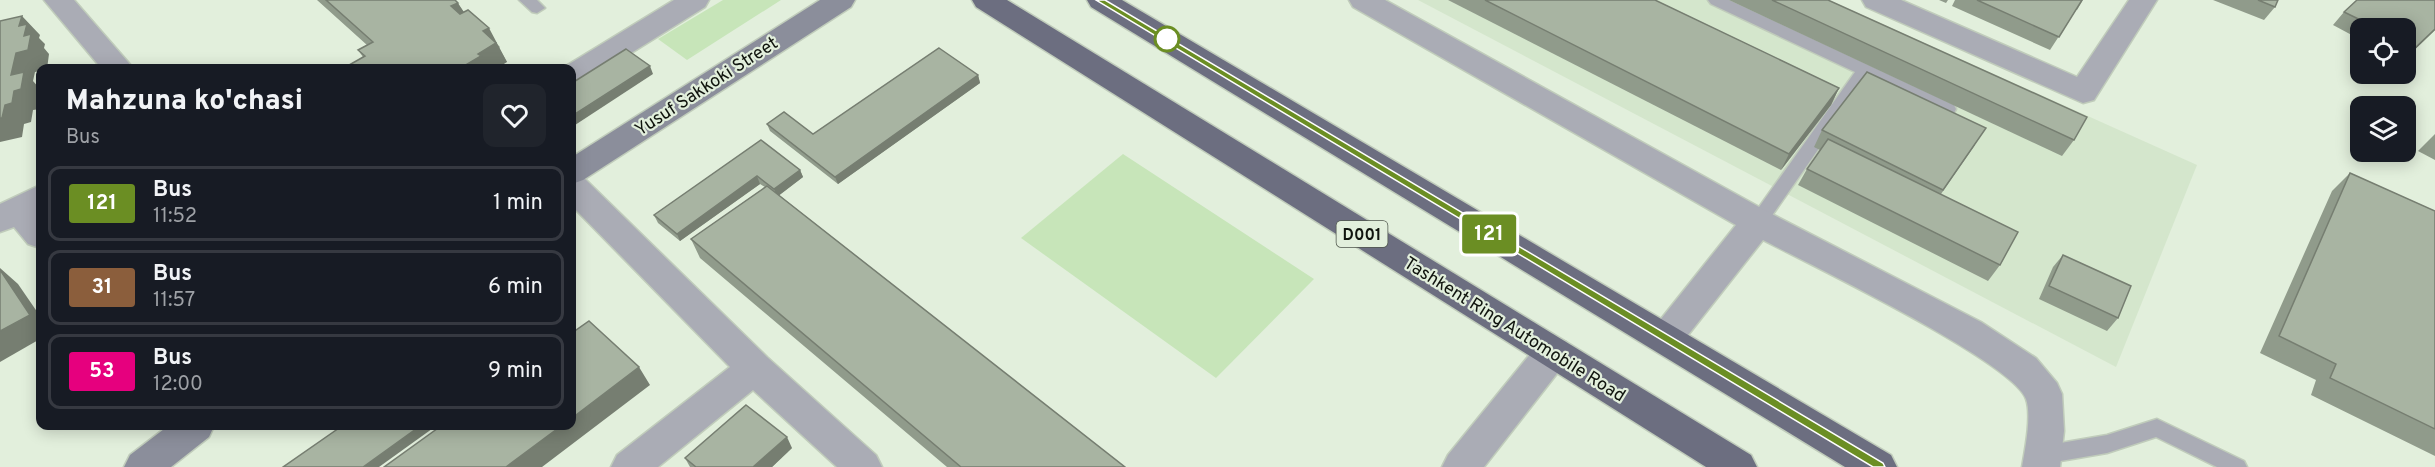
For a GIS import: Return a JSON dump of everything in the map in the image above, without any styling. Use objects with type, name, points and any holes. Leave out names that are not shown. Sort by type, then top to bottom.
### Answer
[{"type":"highway","name":"Tashkent Ring Automobile Road","points":[[986,0],[1738,467]]},
{"type":"highway","points":[[1101,0],[1878,467]]},
{"type":"main road","name":"Yusuf Sakkoki Street","points":[[576,169],[841,0]]},
{"type":"main road","points":[[143,467],[189,430]]},
{"type":"street","points":[[58,0],[115,64]]},
{"type":"street","points":[[576,74],[695,0]]},
{"type":"street","points":[[1362,0],[1758,222],[1969,332],[2023,369],[2044,394],[2046,431],[2042,461]]},
{"type":"street","points":[[1876,0],[2083,92],[2143,0]]},
{"type":"street","points":[[576,190],[754,368],[863,467]]},
{"type":"street","points":[[20,208],[36,230]]},
{"type":"street","points":[[1665,339],[1758,222]]},
{"type":"street","points":[[1461,467],[1553,352]]},
{"type":"street","points":[[630,467],[754,368]]},
{"type":"lane","points":[[1716,0],[1948,109]]},
{"type":"lane","points":[[1758,222],[1865,70]]},
{"type":"lane","points":[[2042,461],[2157,428],[2237,467]]},
{"type":"shaded area","points":[[1418,0],[1829,0],[2197,165],[2116,367]]},
{"type":"green space","points":[[723,0],[781,0],[687,60],[658,39]]},
{"type":"green space","points":[[1123,154],[1314,279],[1216,378],[1021,238]]},
{"type":"building","points":[[326,0],[455,0],[458,3],[451,6],[460,14],[468,10],[489,28],[483,31],[496,43],[478,54],[481,56],[467,64],[351,64],[365,56],[358,50],[373,42]]},
{"type":"building","points":[[1485,0],[1655,0],[1839,88],[1789,154]]},
{"type":"building","points":[[1772,0],[1828,0],[2087,117],[2074,140]]},
{"type":"building","points":[[1977,0],[2082,0],[2059,37]]},
{"type":"building","points":[[2258,0],[2278,0],[2275,7]]},
{"type":"building","points":[[2357,0],[2435,0],[2435,29],[2416,47],[2416,18],[2356,18],[2344,12]]},
{"type":"building","points":[[22,16],[19,26],[27,24],[24,36],[31,34],[28,50],[16,53],[11,75],[24,72],[21,89],[14,91],[12,103],[5,105],[2,118],[0,118],[0,21]]},
{"type":"building","points":[[939,48],[978,75],[835,177],[767,124],[784,112],[813,134]]},
{"type":"building","points":[[626,49],[650,66],[576,113],[576,80]]},
{"type":"building","points":[[1867,72],[1986,128],[1943,190],[1822,130]]},
{"type":"building","points":[[1828,139],[2018,232],[2000,265],[1807,169]]},
{"type":"building","points":[[761,140],[800,170],[774,189],[757,176],[677,234],[654,215]]},
{"type":"building","points":[[2350,173],[2435,211],[2435,429],[2330,378],[2336,364],[2279,336]]},
{"type":"building","points":[[767,186],[1125,467],[961,467],[691,239]]},
{"type":"building","points":[[2063,255],[2131,286],[2118,318],[2049,286]]},
{"type":"building","points":[[0,270],[30,315],[0,331]]},
{"type":"building","points":[[589,321],[639,367],[576,415],[576,330]]},
{"type":"building","points":[[746,405],[787,437],[753,467],[696,467],[685,458]]},
{"type":"building","points":[[336,430],[414,430],[363,467],[283,467]]},
{"type":"building","points":[[435,430],[556,430],[506,467],[384,467]]},
{"type":"bus line","name":"121","points":[[1101,0],[1878,467]]}]
